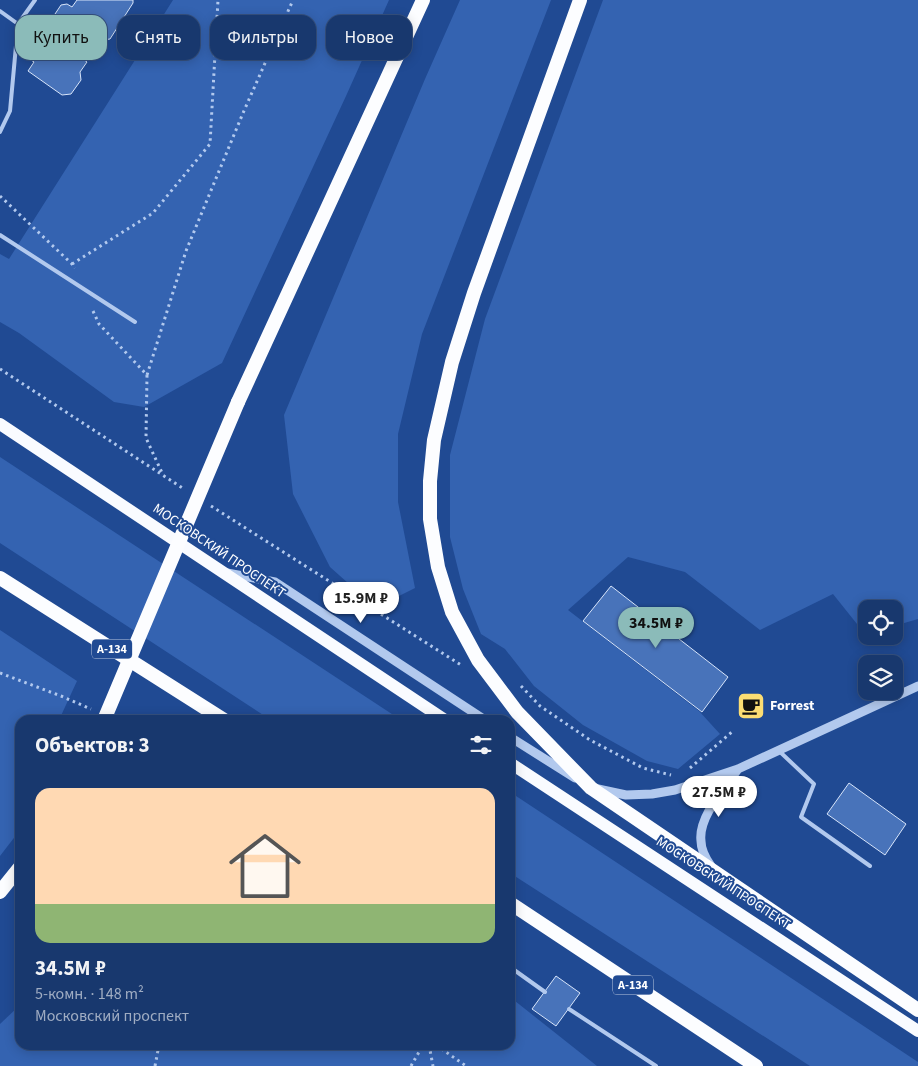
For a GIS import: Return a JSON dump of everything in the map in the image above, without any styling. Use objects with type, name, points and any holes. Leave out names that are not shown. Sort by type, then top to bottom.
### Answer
[{"type":"highway","points":[[100,715],[238,402],[422,0]]},
{"type":"highway","points":[[580,0],[474,293],[452,362],[434,440],[430,481],[430,519],[438,567],[452,612],[478,660],[517,712],[591,788],[918,1010]]},
{"type":"highway","name":"А-134","points":[[0,578],[216,715]]},
{"type":"highway","points":[[0,892],[15,873]]},
{"type":"highway","name":"А-134","points":[[515,906],[756,1066]]},
{"type":"main road","name":"МОСКОВСКИЙ ПРОСПЕКТ","points":[[0,424],[437,715]]},
{"type":"main road","name":"МОСКОВСКИЙ ПРОСПЕКТ","points":[[515,766],[918,1031]]},
{"type":"street","points":[[220,572],[275,582],[477,715]]},
{"type":"street","points":[[515,740],[591,788],[626,795],[652,794],[675,790],[738,769],[918,686]]},
{"type":"street","points":[[713,871],[705,857],[700,840],[702,825],[713,803],[738,769]]},
{"type":"lane","points":[[25,14],[35,0]]},
{"type":"lane","points":[[0,10],[15,22]]},
{"type":"lane","points":[[0,132],[10,111],[15,57]]},
{"type":"lane","points":[[0,235],[135,322]]},
{"type":"lane","points":[[778,750],[814,784],[802,816],[870,866]]},
{"type":"lane","points":[[515,971],[545,992]]},
{"type":"lane","points":[[568,1009],[656,1066]]},
{"type":"path","points":[[72,264],[153,213],[210,144],[218,0]]},
{"type":"path","points":[[163,476],[146,438],[147,375],[186,251],[243,113],[293,0]]},
{"type":"path","points":[[0,196],[72,264],[99,324],[147,375]]},
{"type":"path","points":[[0,370],[188,492]]},
{"type":"path","points":[[205,502],[464,667]]},
{"type":"path","points":[[0,674],[61,696],[98,715]]},
{"type":"path","points":[[520,685],[540,706],[590,740],[643,768],[675,776]]},
{"type":"path","points":[[686,771],[733,731]]},
{"type":"path","points":[[155,1066],[158,1050]]},
{"type":"path","points":[[411,1066],[420,1050]]},
{"type":"path","points":[[430,1050],[433,1066]]},
{"type":"path","points":[[443,1050],[466,1066]]},
{"type":"shaded area","points":[[173,0],[389,0],[382,15],[326,15],[326,60],[362,60],[346,96],[222,363],[144,407],[114,402],[19,333],[0,322],[0,254],[9,259],[135,60],[200,60],[200,15],[164,15]]},
{"type":"shaded area","points":[[460,0],[551,0],[422,334],[398,434],[398,502],[415,588],[399,596],[367,600],[330,567],[293,494],[284,415]]},
{"type":"shaded area","points":[[603,0],[918,0],[918,619],[903,623],[903,600],[858,600],[858,625],[833,594],[760,630],[685,572],[628,557],[568,610],[699,711],[720,734],[678,769],[647,761],[583,725],[534,686],[505,649],[481,634],[463,589],[450,537],[450,455],[485,319]]},
{"type":"shaded area","points":[[0,457],[393,715],[263,715],[0,543]]},
{"type":"shaded area","points":[[0,630],[77,681],[61,715],[15,715],[15,836],[0,856]]},
{"type":"shaded area","points":[[515,795],[918,1062],[918,1066],[810,1066],[515,876]]},
{"type":"shaded area","points":[[515,1001],[597,1066],[0,1066],[0,1024],[15,1010],[15,1050],[515,1050]]},
{"type":"building","points":[[77,0],[133,0],[125,15],[117,15],[117,28],[110,39],[107,39],[107,15],[55,14],[61,5],[67,4],[72,7]]},
{"type":"building","points":[[31,60],[84,60],[87,62],[80,72],[81,80],[71,94],[62,95],[28,71],[34,62]]},
{"type":"building","points":[[611,586],[728,677],[702,712],[583,621]]},
{"type":"building","points":[[849,783],[906,824],[885,855],[827,814]]},
{"type":"building","points":[[556,976],[580,993],[556,1026],[532,1009]]},
{"type":"place","name":"Forrest","points":[[751,706]]}]
